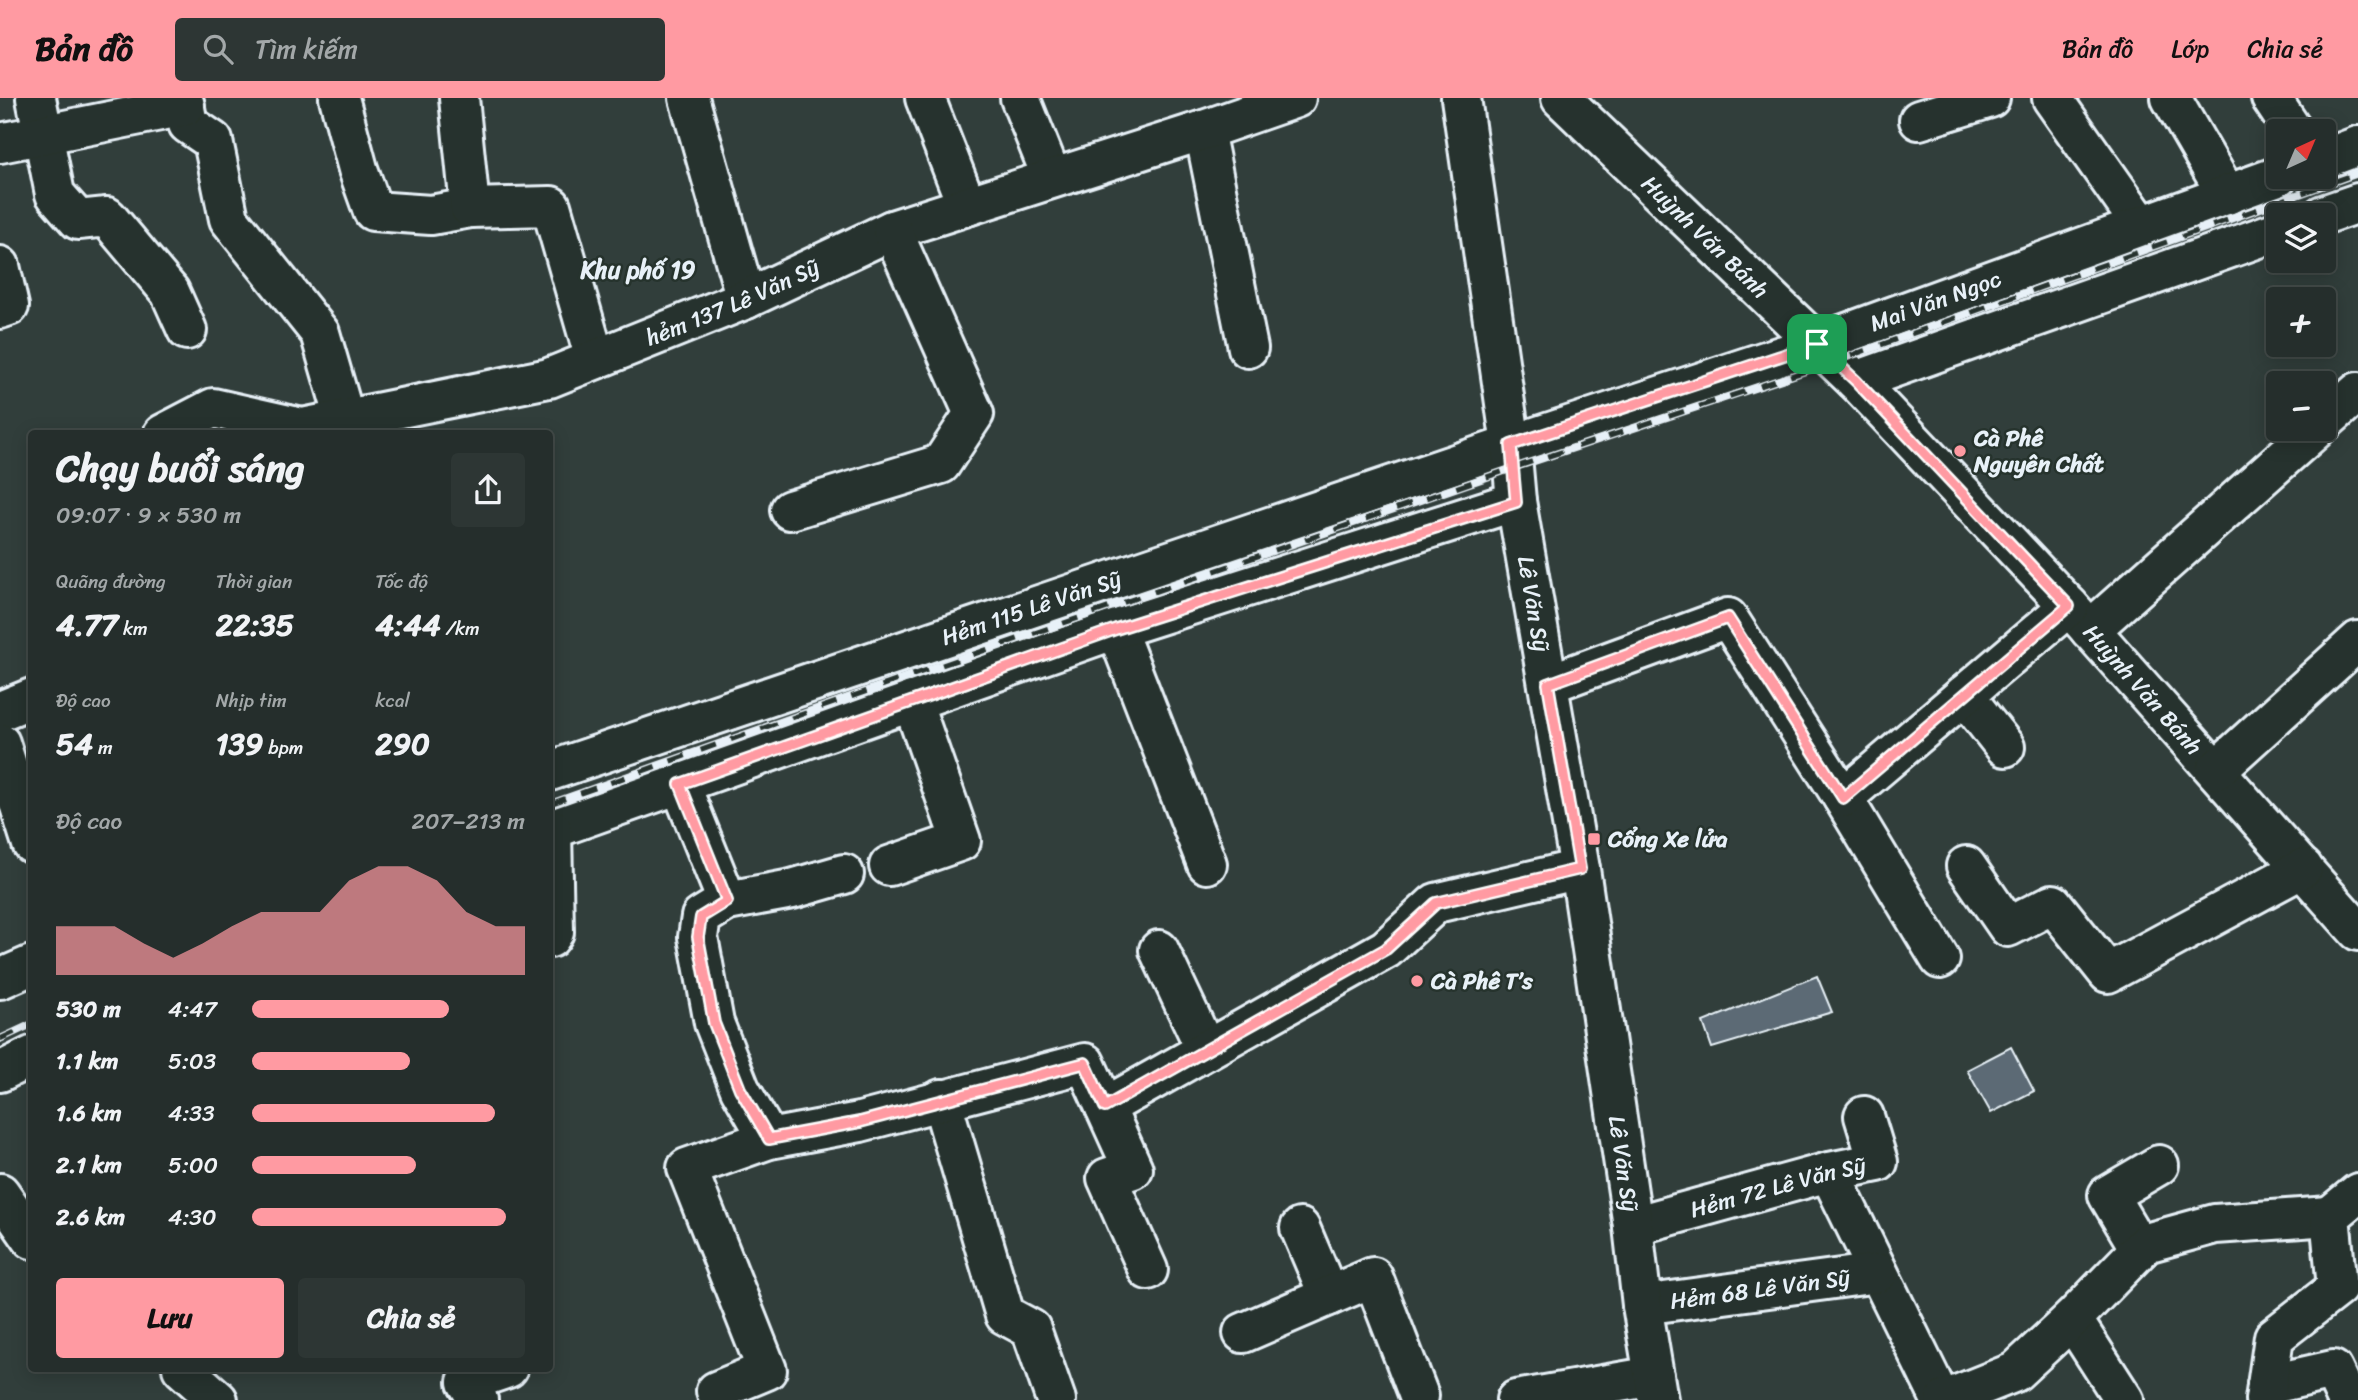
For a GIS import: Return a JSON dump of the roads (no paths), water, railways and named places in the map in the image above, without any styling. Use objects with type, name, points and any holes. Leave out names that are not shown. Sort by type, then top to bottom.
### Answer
[{"type":"street","points":[[339,98],[358,169],[373,211],[431,215],[470,208],[551,206],[595,359]]},
{"type":"street","points":[[459,98],[470,208]]},
{"type":"street","points":[[689,98],[746,299]]},
{"type":"street","points":[[925,98],[967,206]]},
{"type":"street","points":[[1020,98],[1052,178]]},
{"type":"street","name":"hẻm 137 Lê Văn Sỹ","points":[[171,430],[213,408],[302,428],[345,427],[549,378],[746,299],[892,230],[1296,98]]},
{"type":"street","name":"Lê Văn Sỹ","points":[[1461,98],[1511,445],[1516,502],[1580,869],[1656,1388]]},
{"type":"street","name":"Huỳnh Văn Bánh","points":[[1561,98],[1856,381],[2080,618],[2358,931]]},
{"type":"street","points":[[1919,120],[1990,98]]},
{"type":"street","points":[[2052,98],[2142,226]]},
{"type":"street","points":[[2171,98],[2227,195]]},
{"type":"street","points":[[2271,98],[2285,119]]},
{"type":"street","points":[[0,143],[40,116],[185,109],[213,141],[229,219],[320,333],[345,427]]},
{"type":"street","points":[[40,116],[55,194],[78,220],[107,217],[170,292],[187,330]]},
{"type":"street","points":[[1204,130],[1248,348]]},
{"type":"street","points":[[2336,154],[2358,146]]},
{"type":"street","name":"Mai Văn Ngọc","points":[[1511,445],[1817,344],[2266,180]]},
{"type":"street","points":[[2336,211],[2358,203]]},
{"type":"street","points":[[790,510],[942,464],[974,414],[892,230]]},
{"type":"street","points":[[1856,381],[2266,235]]},
{"type":"street","points":[[0,266],[9,306],[0,309]]},
{"type":"street","points":[[2336,411],[2358,392]]},
{"type":"street","points":[[1843,798],[1964,695],[2080,618],[2301,441]]},
{"type":"street","name":"Hẻm 115 Lê Văn Sỹ","points":[[553,770],[1511,445]]},
{"type":"street","points":[[553,829],[1116,629],[1516,502]]},
{"type":"street","points":[[1548,684],[1728,618],[1843,798],[1940,959]]},
{"type":"street","points":[[1116,629],[1207,864]]},
{"type":"street","points":[[2216,770],[2358,641]]},
{"type":"street","points":[[1964,695],[2005,747]]},
{"type":"street","points":[[0,711],[28,700]]},
{"type":"street","points":[[889,866],[961,841],[912,701]]},
{"type":"street","points":[[0,743],[28,831]]},
{"type":"street","points":[[680,784],[727,901]]},
{"type":"street","points":[[1966,866],[2008,927],[2053,904],[2108,973],[2303,868]]},
{"type":"street","points":[[1105,1107],[1386,949],[1436,903],[1580,869]]},
{"type":"street","points":[[769,1139],[740,1089],[714,1023],[698,937],[701,917],[727,901],[792,889],[844,874]]},
{"type":"street","points":[[553,898],[553,933]]},
{"type":"street","points":[[1159,950],[1206,1050]]},
{"type":"street","points":[[0,979],[28,967]]},
{"type":"street","points":[[0,1072],[28,1058]]},
{"type":"street","points":[[719,1400],[716,1391],[767,1370],[687,1168],[769,1139],[860,1122],[1085,1063],[1133,1170],[1107,1178],[1149,1270]]},
{"type":"street","points":[[941,1099],[1005,1315],[1031,1329],[1056,1400]]},
{"type":"street","name":"Hẻm 72 Lê Văn Sỹ","points":[[1633,1226],[1829,1172],[1878,1162],[1864,1116]]},
{"type":"street","points":[[2140,1250],[2108,1195],[2160,1165]]},
{"type":"street","name":"Hẻm 68 Lê Văn Sỹ","points":[[1829,1172],[1943,1400]]},
{"type":"street","points":[[0,1193],[28,1234]]},
{"type":"street","points":[[1943,1400],[2015,1372],[2146,1242],[2215,1224],[2344,1205],[2337,1288],[2274,1337],[2266,1392],[2333,1370],[2347,1400]]},
{"type":"street","points":[[1300,1228],[1329,1296]]},
{"type":"street","name":"Hẻm 68 Lê Văn Sỹ","points":[[1642,1305],[1878,1273]]},
{"type":"street","points":[[1244,1333],[1373,1277],[1418,1399]]},
{"type":"street","points":[[2072,1318],[2124,1400]]},
{"type":"street","points":[[187,1372],[219,1400]]},
{"type":"street","points":[[472,1391],[502,1372]]},
{"type":"street","points":[[1516,1400],[1656,1388]]},
{"type":"railway","points":[[553,803],[887,684],[1513,468],[1836,361],[2358,173]]},
{"type":"railway","points":[[0,1039],[28,1026]]},
{"type":"place","name":"Cà Phê Nguyên Chất","points":[[1960,451]]},
{"type":"place","name":"Cổng Xe lửa","points":[[1594,839]]},
{"type":"place","name":"Cà Phê T’s","points":[[1417,981]]},
{"type":"district","name":"Khu phố 19","points":[[638,270]]}]
